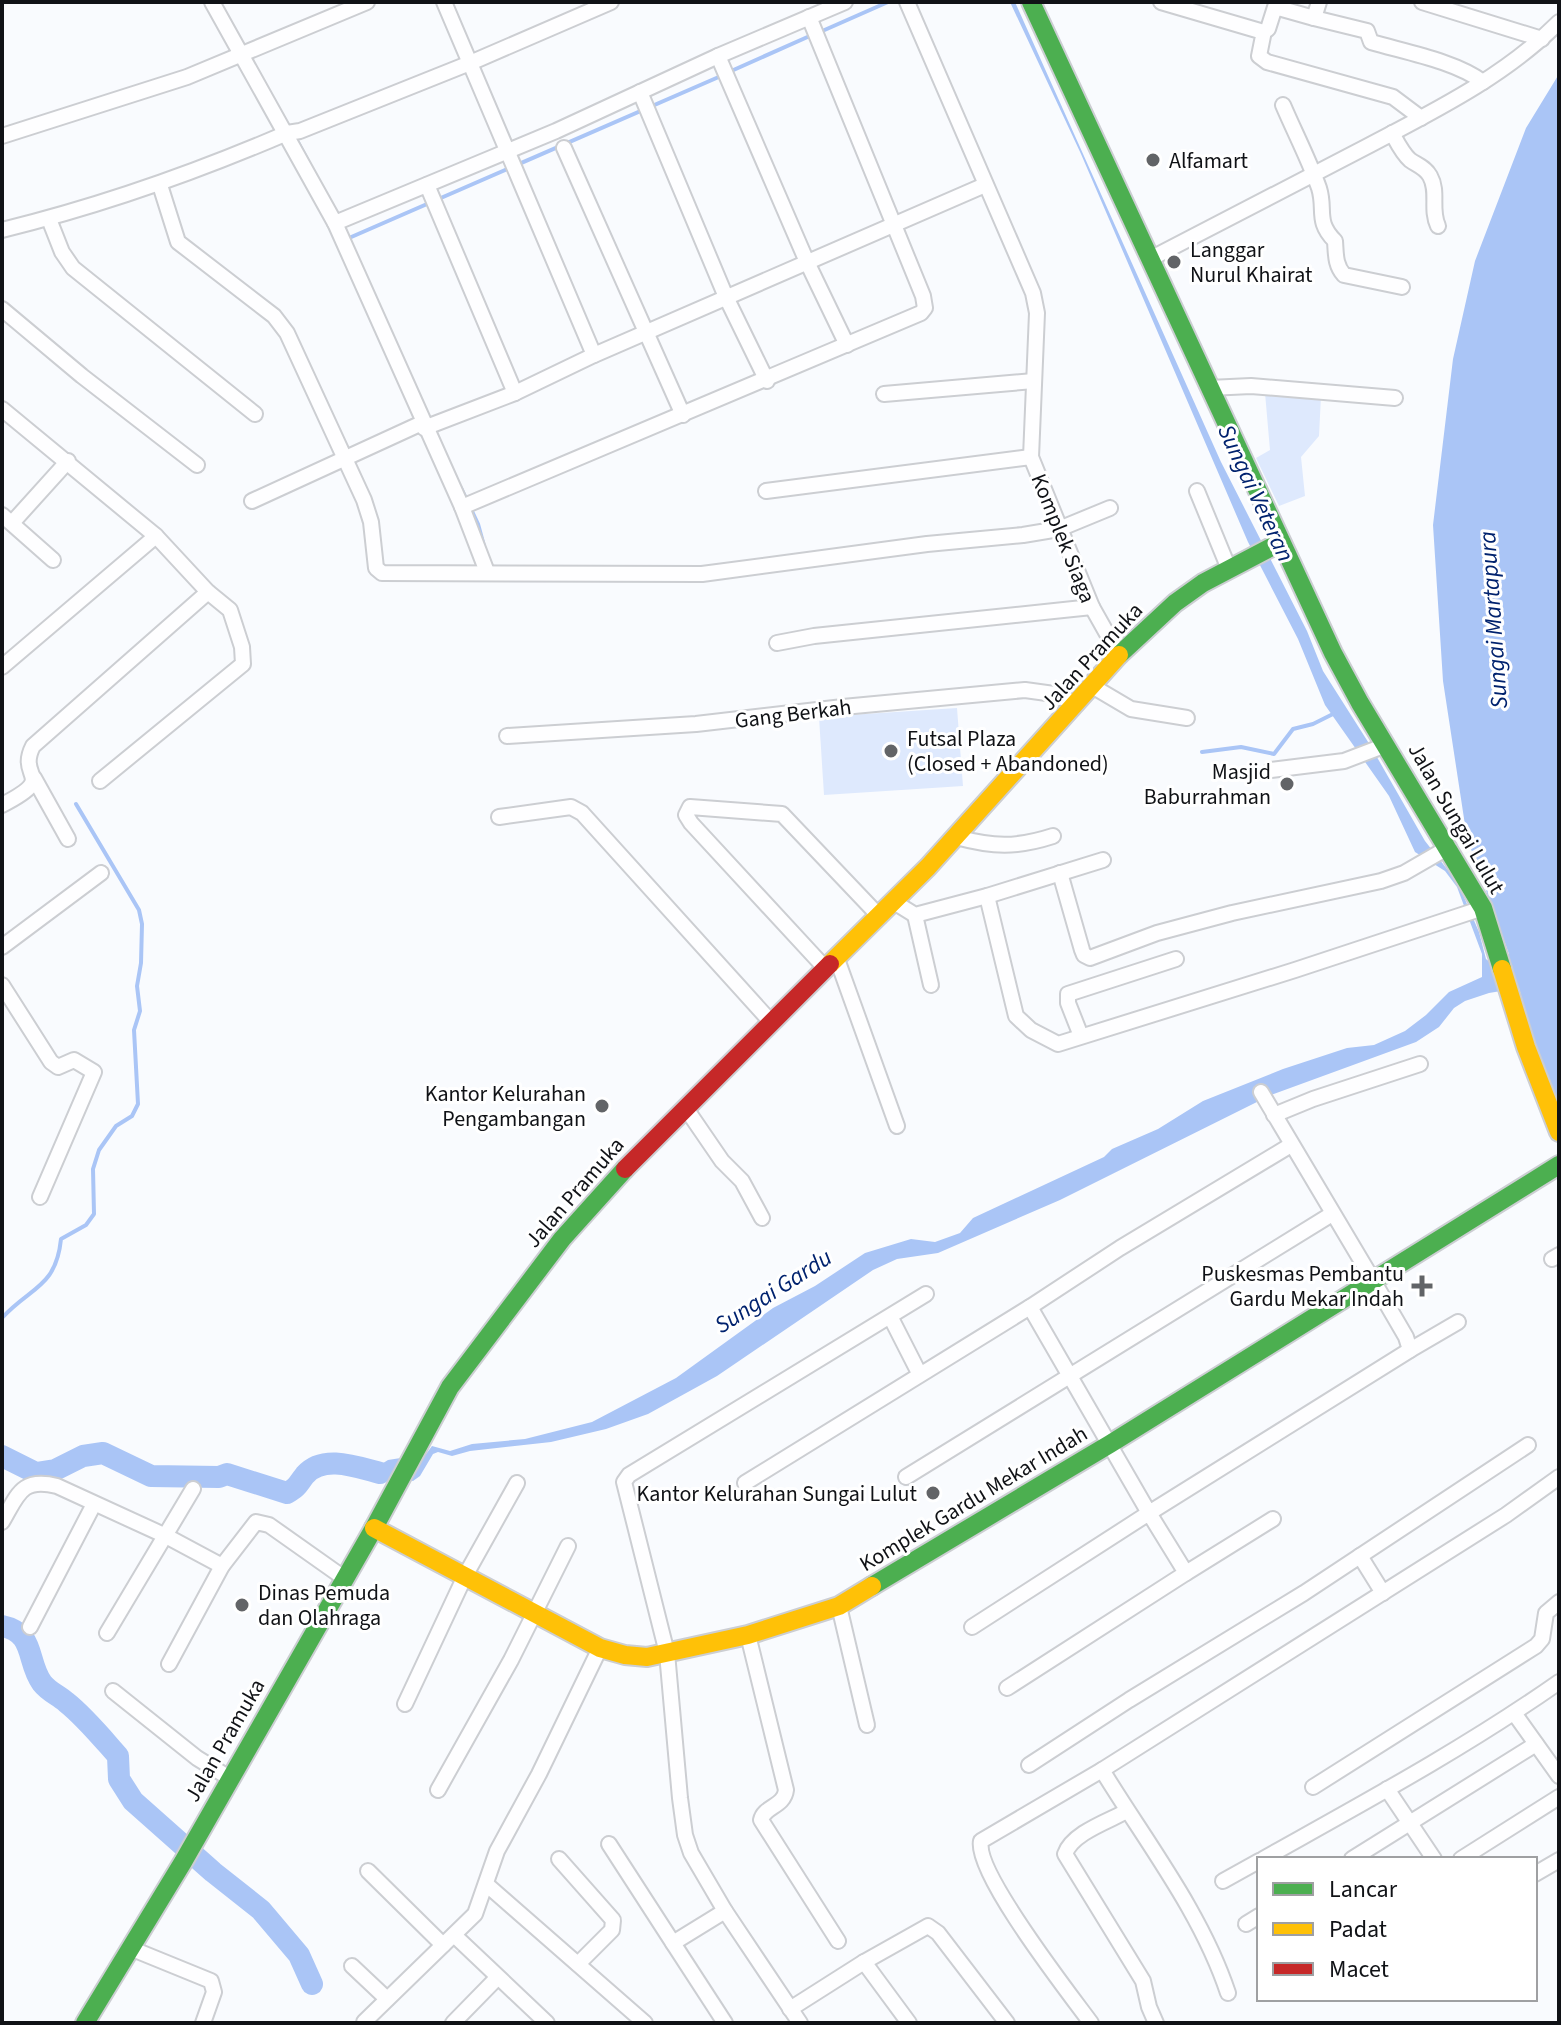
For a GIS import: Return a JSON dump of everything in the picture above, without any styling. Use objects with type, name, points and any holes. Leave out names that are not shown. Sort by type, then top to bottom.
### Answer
[{"type":"main road","name":"Jalan Sungai Lulut","points":[[1031,2],[1209,388],[1266,549],[1333,653],[1381,747],[1444,850],[1494,941],[1526,1047],[1559,1132]]},
{"type":"main road","name":"Jalan Pramuka","points":[[85,2023],[231,1779],[374,1528],[450,1387],[555,1248],[599,1196],[685,1107],[880,917],[1119,655],[1175,603],[1266,549]]},
{"type":"main road","name":"Komplek Gardu Mekar Indah","points":[[374,1528],[600,1648],[647,1657],[748,1635],[839,1606],[1110,1444],[1559,1165]]},
{"type":"street","points":[[212,2],[292,132],[338,221],[428,425],[467,505],[487,572]]},
{"type":"street","points":[[2,136],[187,77],[367,2]]},
{"type":"street","points":[[444,2],[594,355]]},
{"type":"street","points":[[2,230],[160,185],[470,63],[611,2]]},
{"type":"street","points":[[338,221],[432,197],[814,28],[845,2]]},
{"type":"street","points":[[1314,18],[1319,2]]},
{"type":"street","points":[[1422,2],[1542,39]]},
{"type":"street","points":[[1167,3],[1262,33]]},
{"type":"street","points":[[1421,118],[1393,97],[1267,62],[1259,56],[1262,33],[1268,29],[1276,7],[1367,31],[1371,42],[1473,74],[1483,82]]},
{"type":"street","name":"Komplek Siaga","points":[[909,8],[1029,282],[1037,320],[1031,457],[1092,607],[1119,655]]},
{"type":"street","points":[[1150,259],[1421,118],[1514,63],[1559,22]]},
{"type":"street","points":[[467,505],[767,381],[921,313],[925,308],[895,225],[814,28]]},
{"type":"street","points":[[724,68],[807,262],[847,345]]},
{"type":"street","points":[[645,102],[726,297],[767,381]]},
{"type":"street","points":[[1283,105],[1320,193],[1321,220],[1335,241],[1336,260],[1341,272],[1402,287]]},
{"type":"street","points":[[1392,133],[1409,159],[1426,170],[1431,178],[1435,191],[1433,215],[1438,226]]},
{"type":"street","points":[[564,148],[683,415]]},
{"type":"street","points":[[160,185],[178,242],[280,322],[369,514],[378,571],[386,574],[702,574],[1059,529],[1110,508]]},
{"type":"street","points":[[252,501],[345,458],[515,393],[594,355],[985,185]]},
{"type":"street","points":[[432,197],[515,393]]},
{"type":"street","points":[[49,219],[62,252],[73,268],[255,414]]},
{"type":"street","points":[[2,309],[197,465]]},
{"type":"street","points":[[884,394],[1034,381]]},
{"type":"street","points":[[1209,388],[1296,388],[1395,398]]},
{"type":"street","points":[[2,409],[156,536],[208,592],[230,610],[242,647],[243,664],[100,781]]},
{"type":"street","points":[[766,491],[1031,457]]},
{"type":"street","points":[[53,560],[7,519],[68,461]]},
{"type":"street","points":[[1197,491],[1229,569]]},
{"type":"street","points":[[2,667],[156,536]]},
{"type":"street","points":[[68,839],[34,778],[29,754],[33,746],[208,592]]},
{"type":"street","points":[[777,643],[814,636],[1092,607]]},
{"type":"street","points":[[1092,686],[1131,709],[1187,718]]},
{"type":"street","name":"Gang Berkah","points":[[507,736],[696,724],[1025,690],[1054,694],[1077,704]]},
{"type":"street","points":[[1271,770],[1354,759],[1381,747]]},
{"type":"street","points":[[2,805],[28,790],[34,778]]},
{"type":"street","points":[[499,817],[571,807],[582,813],[771,1022]]},
{"type":"street","points":[[880,917],[782,814],[690,807],[686,815],[691,823],[832,964],[897,1126]]},
{"type":"street","points":[[956,837],[998,846],[1020,845],[1053,836]]},
{"type":"street","points":[[1060,873],[1084,955],[1090,958],[1157,933],[1232,913],[1381,881],[1444,850]]},
{"type":"street","points":[[915,915],[1103,860]]},
{"type":"street","points":[[2,947],[101,873]]},
{"type":"street","points":[[987,896],[1016,1016],[1031,1030],[1058,1044],[1475,911]]},
{"type":"street","points":[[894,902],[915,915],[931,985]]},
{"type":"street","points":[[1081,1036],[1068,1003],[1068,994],[1176,959]]},
{"type":"street","points":[[2,985],[51,1062],[58,1067],[74,1060],[94,1072],[40,1197]]},
{"type":"street","points":[[1274,1115],[1420,1064]]},
{"type":"street","points":[[1261,1092],[1406,1337],[1410,1350]]},
{"type":"street","points":[[685,1107],[722,1161],[742,1181],[762,1218]]},
{"type":"street","points":[[745,1483],[1120,1248],[1291,1145]]},
{"type":"street","points":[[906,1477],[1332,1214]]},
{"type":"street","points":[[800,2023],[700,1872],[685,1835],[667,1653],[624,1482],[926,1294]]},
{"type":"street","points":[[1030,1307],[1186,1573]]},
{"type":"street","points":[[891,1318],[919,1373]]},
{"type":"street","points":[[972,1627],[1149,1513],[1458,1322]]},
{"type":"street","points":[[1029,1765],[1360,1556],[1528,1445]]},
{"type":"street","points":[[1091,2023],[1017,1919],[981,1857],[979,1844],[985,1837],[1102,1770],[1506,1515],[1559,1477]]},
{"type":"street","points":[[2,1522],[20,1491],[32,1483],[41,1482],[57,1486],[166,1536],[222,1566]]},
{"type":"street","points":[[405,1704],[465,1576],[517,1483]]},
{"type":"street","points":[[107,1633],[193,1489]]},
{"type":"street","points":[[30,1627],[94,1504]]},
{"type":"street","points":[[1007,1688],[1273,1519]]},
{"type":"street","points":[[169,1664],[222,1566],[250,1526],[259,1521],[344,1578]]},
{"type":"street","points":[[438,1790],[568,1546]]},
{"type":"street","points":[[1360,1556],[1383,1593]]},
{"type":"street","points":[[1313,1787],[1536,1646],[1544,1632],[1546,1613],[1559,1602]]},
{"type":"street","points":[[839,1606],[867,1725]]},
{"type":"street","points":[[748,1635],[786,1790],[781,1804],[764,1813],[761,1820],[838,1941]]},
{"type":"street","points":[[364,2022],[475,1914],[497,1851],[546,1761],[600,1648]]},
{"type":"street","points":[[1266,1857],[1387,1789],[1514,1713],[1559,1682]]},
{"type":"street","points":[[113,1691],[197,1758],[231,1779]]},
{"type":"street","points":[[1514,1713],[1559,1776]]},
{"type":"street","points":[[1355,1857],[1536,1744]]},
{"type":"street","points":[[1102,1770],[1184,1900],[1215,1955],[1228,1993]]},
{"type":"street","points":[[1387,1789],[1433,1857]]},
{"type":"street","points":[[1464,1857],[1559,1797]]},
{"type":"street","points":[[1127,1811],[1079,1837],[1066,1848],[1065,1854],[1143,1981],[1156,2023]]},
{"type":"street","points":[[609,1844],[725,2023]]},
{"type":"street","points":[[559,1859],[613,1920],[612,1930],[578,1964]]},
{"type":"street","points":[[1537,1873],[1559,1860]]},
{"type":"street","points":[[1223,1881],[1257,1862]]},
{"type":"street","points":[[368,1871],[547,2023]]},
{"type":"street","points":[[486,1884],[645,2023]]},
{"type":"street","points":[[673,1943],[725,1911]]},
{"type":"street","points":[[790,2009],[928,1926],[938,1933],[1007,2023]]},
{"type":"street","points":[[130,1948],[211,1981],[214,1992],[203,2023]]},
{"type":"street","points":[[864,1962],[909,2023]]},
{"type":"street","points":[[352,1966],[387,1999]]},
{"type":"street","points":[[454,2023],[497,1978]]},
{"type":"shaded area","points":[[1265,393],[1321,396],[1319,436],[1301,457],[1305,496],[1279,506],[1256,458],[1270,450]]},
{"type":"shaded area","name":"Futsal Plaza (Closed + Abandoned)","points":[[957,708],[963,786],[824,795],[819,717]]},
{"type":"water","name":"Sungai Martapura","points":[[1010,2],[1015,2],[1221,462],[1307,631],[1323,671],[1425,841],[1458,883],[1479,932],[1486,959],[1491,963],[1509,954],[1467,838],[1443,681],[1433,525],[1453,359],[1475,261],[1526,128],[1559,74],[1559,1111],[1543,1079],[1519,988],[1489,993],[1454,1008],[1439,1027],[1416,1042],[1271,1095],[1060,1200],[938,1253],[897,1259],[873,1270],[717,1376],[648,1414],[606,1429],[551,1442],[470,1451],[452,1456],[438,1452],[433,1454],[420,1476],[413,1481],[378,1479],[350,1471],[352,1458],[380,1465],[388,1460],[426,1454],[432,1446],[450,1451],[472,1444],[525,1439],[592,1422],[676,1378],[773,1308],[815,1286],[865,1253],[911,1239],[935,1242],[960,1233],[973,1218],[1104,1157],[1112,1149],[1158,1129],[1203,1101],[1283,1069],[1347,1048],[1374,1045],[1405,1031],[1449,992],[1482,977],[1482,954],[1457,887],[1445,871],[1415,852],[1389,796],[1325,705],[1298,639],[1248,542],[1081,154]]},
{"type":"waterway","points":[[820,32],[888,2]]},
{"type":"waterway","points":[[729,72],[812,35]]},
{"type":"waterway","points":[[349,238],[721,76]]},
{"type":"waterway","points":[[295,137],[308,161]]},
{"type":"waterway","points":[[461,488],[478,524],[484,546]]},
{"type":"waterway","points":[[1202,752],[1241,747],[1274,754],[1293,729],[1313,724],[1335,713]]},
{"type":"waterway","points":[[2,1318],[48,1277],[54,1268],[61,1239],[86,1225],[94,1214],[93,1169],[99,1150],[116,1126],[132,1116],[138,1104],[134,1030],[140,1011],[137,986],[142,924],[139,910],[76,804]]},
{"type":"waterway","name":"Sungai Gardu","points":[[2,1456],[36,1473],[55,1470],[83,1456],[103,1453],[151,1476],[219,1477],[227,1474],[287,1493],[312,1469],[321,1465],[351,1465],[380,1473]]},
{"type":"waterway","points":[[2,1626],[13,1630],[25,1641],[37,1675],[45,1686],[80,1714],[118,1756],[119,1779],[133,1801],[261,1910],[299,1955],[312,1984]]},
{"type":"traffic: fast","points":[[1031,2],[1333,653],[1483,908],[1502,969]]},
{"type":"traffic: fast","points":[[1119,655],[1175,603],[1203,583],[1281,542]]},
{"type":"traffic: fast","points":[[872,1586],[1110,1444],[1559,1165]]},
{"type":"traffic: fast","points":[[85,2023],[183,1862],[374,1528],[450,1387],[562,1239],[625,1169]]},
{"type":"traffic: slow","points":[[830,964],[928,867],[1119,655]]},
{"type":"traffic: slow","points":[[1502,969],[1526,1047],[1559,1132]]},
{"type":"traffic: slow","points":[[374,1528],[600,1648],[625,1655],[647,1657],[748,1635],[839,1606],[872,1586]]},
{"type":"traffic: jam","points":[[625,1169],[830,964]]},
{"type":"place","name":"Alfamart","points":[[1153,160]]},
{"type":"place","name":"Langgar Nurul Khairat","points":[[1174,262]]},
{"type":"place","name":"Futsal Plaza (Closed + Abandoned)","points":[[891,751]]},
{"type":"place","name":"Masjid Baburrahman","points":[[1287,784]]},
{"type":"place","name":"Kantor Kelurahan Pengambangan","points":[[602,1106]]},
{"type":"place","name":"Puskesmas Pembantu Gardu Mekar Indah","points":[[1422,1286]]},
{"type":"place","name":"Kantor Kelurahan Sungai Lulut","points":[[933,1493]]},
{"type":"place","name":"Dinas Pemuda dan Olahraga","points":[[242,1605]]},
{"type":"water label","name":"Sungai Veteran","points":[[1256,493]]}]
